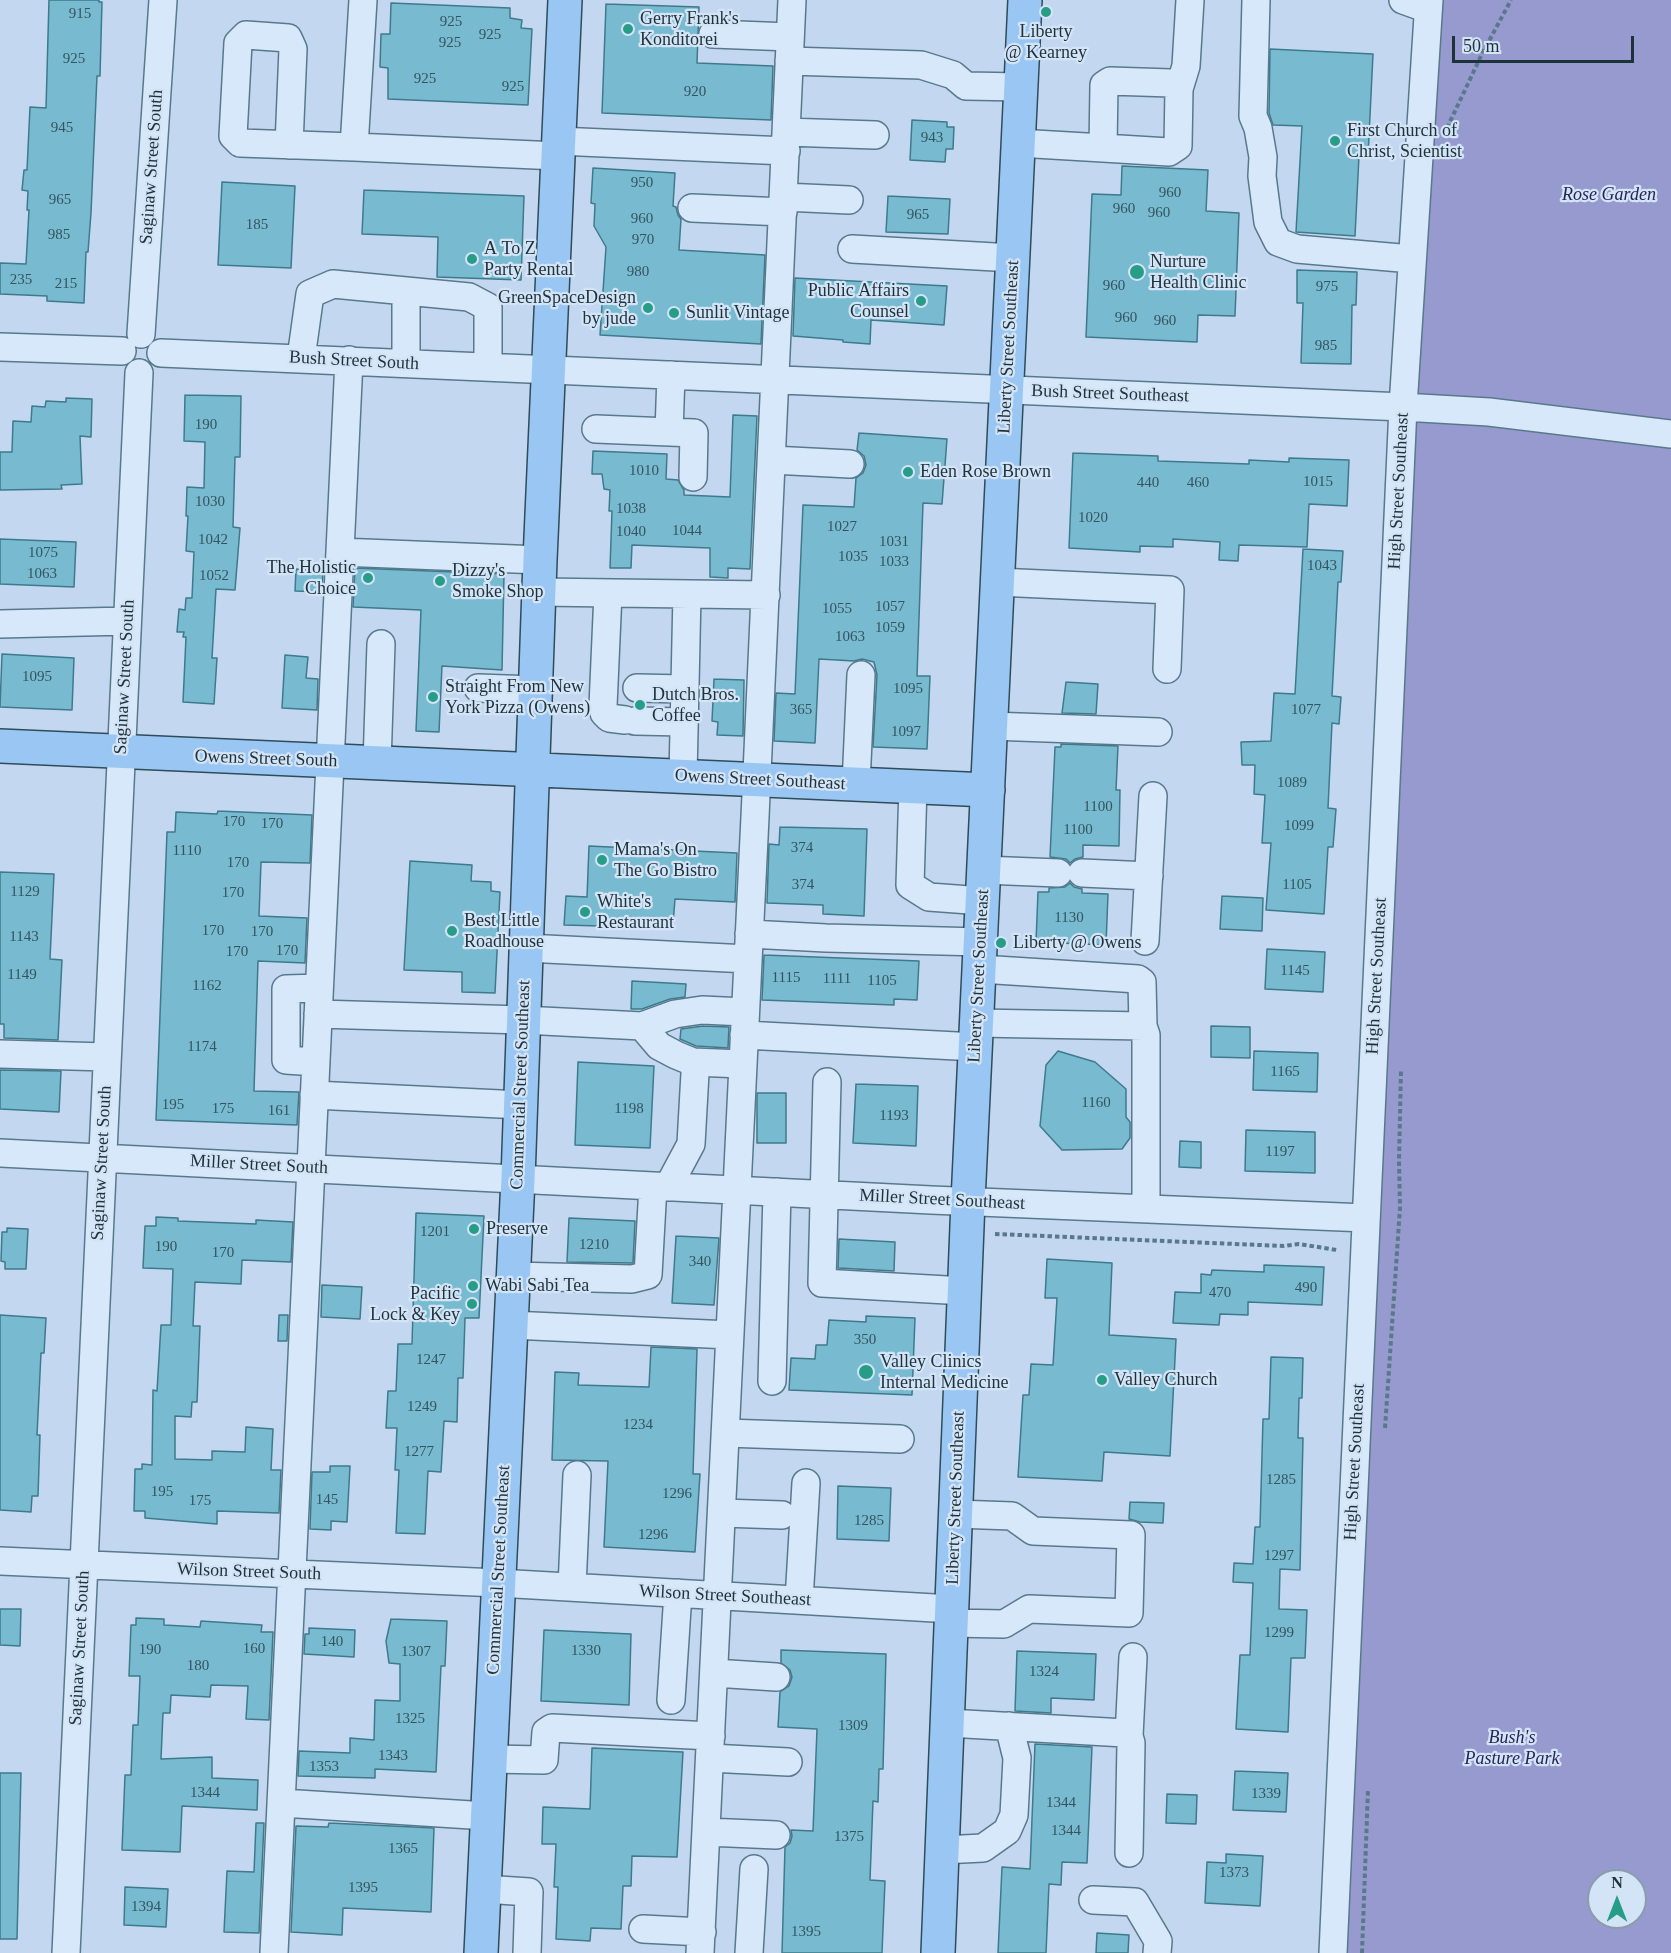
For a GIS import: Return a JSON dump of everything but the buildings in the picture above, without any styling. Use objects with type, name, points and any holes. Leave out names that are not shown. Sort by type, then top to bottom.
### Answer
[{"type":"main road","name":"Commercial Street Southeast","points":[[481,1953],[518,1179],[540,560],[565,0]]},
{"type":"main road","name":"Liberty Street Southeast","points":[[938,1953],[968,1201],[1025,0]]},
{"type":"main road","name":"Owens Street South","points":[[0,746],[532,770]]},
{"type":"main road","name":"Owens Street Southeast","points":[[532,770],[988,790]]},
{"type":"street","name":"Saginaw Street South","points":[[132,343],[163,0]]},
{"type":"street","points":[[354,147],[363,0]]},
{"type":"street","points":[[643,1929],[701,1942],[766,595],[792,0]]},
{"type":"street","points":[[1018,143],[1169,152],[1178,146],[1179,89],[1186,66],[1190,0]]},
{"type":"street","points":[[1256,0],[1253,116],[1263,157],[1262,176],[1268,222],[1278,242],[1297,249],[1412,259]]},
{"type":"street","name":"High Street Southeast","points":[[1332,1953],[1403,407],[1412,259],[1420,3]]},
{"type":"street","points":[[713,34],[790,49],[921,65],[953,75],[966,86],[1021,87]]},
{"type":"street","points":[[1103,148],[1104,85],[1110,81],[1172,82],[1179,89]]},
{"type":"street","points":[[289,145],[558,149],[786,142],[875,135]]},
{"type":"street","points":[[692,208],[849,200]]},
{"type":"street","points":[[852,249],[1013,258]]},
{"type":"street","points":[[301,358],[310,294],[333,284],[469,297],[488,307],[488,367]]},
{"type":"street","points":[[406,292],[406,363]]},
{"type":"street","points":[[0,347],[132,343],[147,335],[157,342],[161,353],[160,359],[152,369],[140,373],[133,371],[124,363],[132,343]]},
{"type":"street","name":"Bush Street South","points":[[161,353],[548,370]]},
{"type":"street","points":[[274,1953],[350,360]]},
{"type":"street","name":"Bush Street Southeast","points":[[548,370],[1403,407],[1489,412],[1671,434]]},
{"type":"street","name":"Saginaw Street South","points":[[66,1953],[140,373]]},
{"type":"street","points":[[669,432],[671,375]]},
{"type":"street","points":[[596,429],[694,434],[693,477]]},
{"type":"street","points":[[772,460],[850,464]]},
{"type":"street","points":[[340,552],[540,560]]},
{"type":"street","points":[[998,582],[1170,590],[1167,669]]},
{"type":"street","points":[[539,592],[766,595]]},
{"type":"street","points":[[608,593],[623,688],[604,713],[609,718],[684,722]]},
{"type":"street","points":[[683,776],[687,594]]},
{"type":"street","points":[[0,624],[127,621]]},
{"type":"street","points":[[377,763],[381,644]]},
{"type":"street","points":[[856,784],[861,675]]},
{"type":"street","points":[[478,688],[535,690]]},
{"type":"street","points":[[623,688],[685,689]]},
{"type":"street","points":[[991,726],[1158,732]]},
{"type":"street","points":[[913,786],[910,885],[929,897],[984,885],[1070,873],[1149,876]]},
{"type":"street","points":[[1145,942],[1153,796]]},
{"type":"street","points":[[526,948],[749,946],[826,938],[980,955],[1138,979],[1142,982],[1143,1026],[1146,1035],[1146,1209]]},
{"type":"street","points":[[316,1062],[286,1060],[286,989],[319,1001],[524,1020],[642,1026],[675,1014],[702,1010],[745,1023],[976,1035],[1143,1026]]},
{"type":"street","points":[[642,1026],[659,1046],[693,1062],[742,1064]]},
{"type":"street","points":[[0,1054],[107,1057]]},
{"type":"street","points":[[513,1276],[632,1280],[648,1275],[660,1186],[691,1144],[695,1073]]},
{"type":"street","points":[[827,1082],[822,1283],[964,1291]]},
{"type":"street","points":[[314,1095],[521,1106]]},
{"type":"street","name":"Miller Street South","points":[[0,1153],[518,1179]]},
{"type":"street","name":"Miller Street Southeast","points":[[518,1179],[1366,1218]]},
{"type":"street","points":[[772,1381],[777,1192]]},
{"type":"street","points":[[511,1325],[730,1335]]},
{"type":"street","points":[[726,1433],[900,1439]]},
{"type":"street","points":[[572,1587],[577,1475]]},
{"type":"street","points":[[799,1600],[806,1483]]},
{"type":"street","points":[[722,1513],[782,1515]]},
{"type":"street","name":"Wilson Street Southeast","points":[[498,1583],[799,1600],[952,1616],[1004,1624],[1029,1609],[1128,1613],[1131,1534],[1034,1531],[1012,1516],[956,1514]]},
{"type":"street","name":"Wilson Street South","points":[[0,1561],[498,1583]]},
{"type":"street","points":[[671,1701],[678,1593]]},
{"type":"street","points":[[1129,1853],[1131,1743],[1129,1736],[1133,1657]]},
{"type":"street","points":[[714,1674],[777,1677]]},
{"type":"street","points":[[948,1724],[1125,1733],[1129,1736]]},
{"type":"street","points":[[942,1850],[982,1848],[1007,1832],[1014,1815],[1017,1758],[1009,1726]]},
{"type":"street","points":[[490,1758],[544,1760],[546,1732],[552,1728],[711,1747],[788,1762]]},
{"type":"street","points":[[282,1803],[488,1816]]},
{"type":"street","points":[[707,1832],[777,1835]]},
{"type":"street","points":[[749,1953],[754,1869]]},
{"type":"street","points":[[484,1889],[529,1892],[527,1953]]},
{"type":"street","points":[[1093,1899],[1135,1902],[1158,1941],[1157,1953]]},
{"type":"path","points":[[1446,130],[1511,0]]},
{"type":"path","points":[[995,1234],[1284,1246],[1299,1244],[1337,1250]]},
{"type":"green space","name":"Bush's Pasture Park","points":[[1442,0],[1671,0],[1671,1953],[1344,1953],[1418,361]]},
{"type":"place","name":"Liberty @ Kearney","points":[[1046,12]]},
{"type":"place","name":"Gerry Frank's Konditorei","points":[[628,29]]},
{"type":"place","name":"First Church of Christ, Scientist","points":[[1335,141]]},
{"type":"place","name":"A To Z Party Rental","points":[[472,259]]},
{"type":"place","name":"Nurture Health Clinic","points":[[1137,272]]},
{"type":"place","name":"Public Affairs Counsel","points":[[921,301]]},
{"type":"place","name":"GreenSpaceDesign by jude","points":[[648,308]]},
{"type":"place","name":"Sunlit Vintage","points":[[674,313]]},
{"type":"place","name":"Eden Rose Brown","points":[[908,472]]},
{"type":"place","name":"The Holistic Choice","points":[[368,578]]},
{"type":"place","name":"Dizzy's Smoke Shop","points":[[440,581]]},
{"type":"place","name":"Straight From New York Pizza (Owens)","points":[[433,697]]},
{"type":"place","name":"Dutch Bros. Coffee","points":[[640,705]]},
{"type":"place","name":"Mama's On The Go Bistro","points":[[602,860]]},
{"type":"place","name":"White's Restaurant","points":[[585,912]]},
{"type":"place","name":"Best Little Roadhouse","points":[[452,931]]},
{"type":"place","name":"Liberty @ Owens","points":[[1001,943]]},
{"type":"place","name":"Preserve","points":[[474,1229]]},
{"type":"place","name":"Wabi Sabi Tea","points":[[473,1286]]},
{"type":"place","name":"Pacific Lock & Key","points":[[472,1304]]},
{"type":"place","name":"Valley Clinics Internal Medicine","points":[[866,1372]]},
{"type":"place","name":"Valley Church","points":[[1102,1380]]},
{"type":"park label","name":"Rose Garden","points":[[1609,195]]}]
